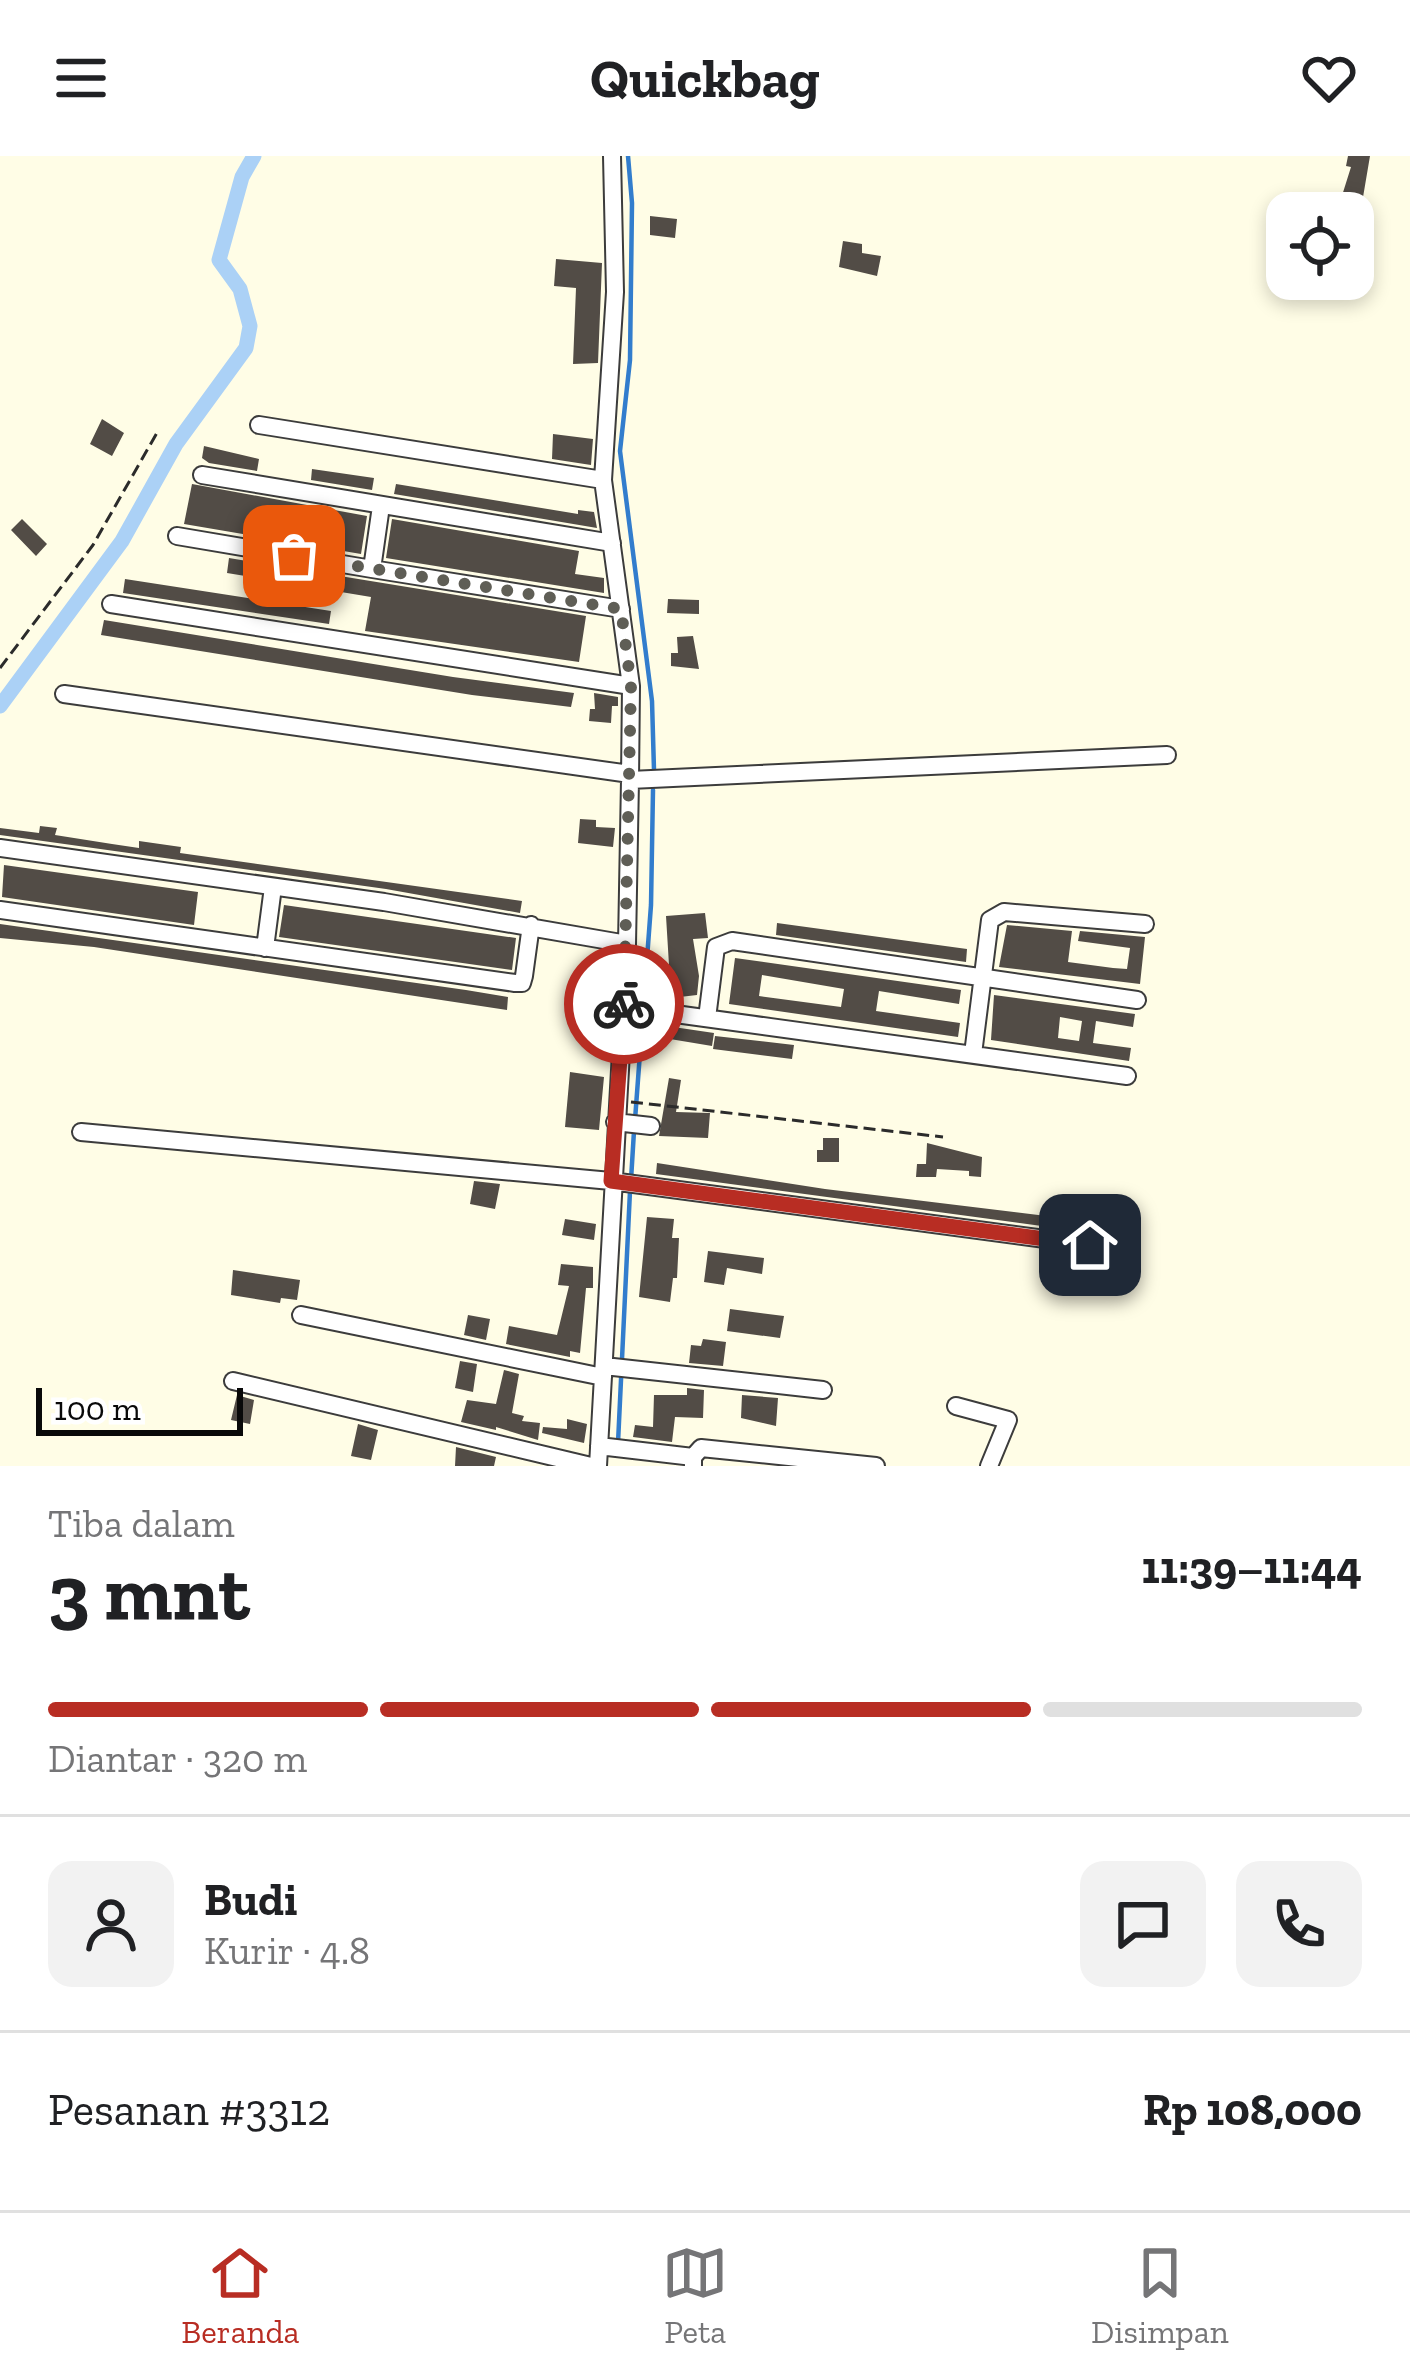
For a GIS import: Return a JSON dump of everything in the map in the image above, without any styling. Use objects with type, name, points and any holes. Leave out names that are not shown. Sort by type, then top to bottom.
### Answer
[{"type":"street","points":[[233,1381],[595,1466],[612,1447],[606,1370],[615,1182],[634,1124],[635,1008],[627,944],[631,686],[603,480],[615,292],[612,156]]},
{"type":"street","points":[[259,425],[603,480]]},
{"type":"street","points":[[202,475],[612,543]]},
{"type":"street","points":[[372,569],[382,506]]},
{"type":"street","points":[[177,536],[621,609]]},
{"type":"street","points":[[111,604],[631,686]]},
{"type":"street","points":[[64,694],[630,777],[1167,755]]},
{"type":"street","points":[[0,848],[627,944]]},
{"type":"street","points":[[265,948],[273,887]]},
{"type":"street","points":[[0,910],[522,983],[531,926]]},
{"type":"street","points":[[973,1054],[994,916],[1004,912],[1145,923]]},
{"type":"street","points":[[706,1018],[716,947],[722,942],[1137,1000]]},
{"type":"street","points":[[635,1008],[1127,1076]]},
{"type":"street","points":[[81,1132],[642,1185],[1090,1245]]},
{"type":"street","points":[[301,1315],[606,1370],[823,1390]]},
{"type":"street","points":[[956,1406],[1008,1420],[988,1466]]},
{"type":"street","points":[[612,1447],[693,1462],[701,1448],[876,1466]]},
{"type":"path","points":[[0,668],[93,545],[158,431]]},
{"type":"path","points":[[627,1101],[944,1137]]},
{"type":"building","points":[[1348,156],[1370,156],[1364,192],[1343,192],[1351,167],[1346,166]]},
{"type":"building","points":[[650,216],[677,219],[675,238],[650,235]]},
{"type":"building","points":[[843,241],[862,244],[862,253],[881,256],[877,276],[839,267]]},
{"type":"building","points":[[556,259],[602,263],[598,363],[573,364],[576,288],[554,286]]},
{"type":"building","points":[[102,419],[124,433],[112,456],[90,444]]},
{"type":"building","points":[[553,434],[593,439],[591,465],[552,459]]},
{"type":"building","points":[[204,446],[259,459],[257,471],[209,463],[202,458]]},
{"type":"building","points":[[312,469],[374,478],[372,490],[311,480]]},
{"type":"building","points":[[192,484],[367,516],[361,554],[184,524]]},
{"type":"building","points":[[396,484],[578,514],[578,510],[594,512],[597,528],[394,494]]},
{"type":"building","points":[[22,519],[47,544],[36,556],[11,530]]},
{"type":"building","points":[[392,519],[579,551],[575,574],[604,578],[604,593],[386,558]]},
{"type":"building","points":[[229,558],[586,616],[579,662],[365,631],[371,597],[227,573]]},
{"type":"building","points":[[125,579],[331,611],[329,624],[123,593]]},
{"type":"building","points":[[668,599],[699,600],[699,614],[667,613]]},
{"type":"building","points":[[104,620],[574,693],[571,707],[472,695],[101,635]]},
{"type":"building","points":[[693,636],[699,669],[671,666],[671,653],[678,653],[677,637]]},
{"type":"building","points":[[594,693],[618,697],[611,723],[589,721],[590,709],[595,709]]},
{"type":"building","points":[[580,819],[596,820],[596,827],[615,828],[613,847],[578,843]]},
{"type":"building","points":[[40,826],[57,828],[55,835],[112,844],[139,848],[139,841],[181,847],[180,853],[522,901],[520,913],[386,889],[0,835],[0,828],[39,833]]},
{"type":"building","points":[[4,865],[198,892],[194,925],[2,897]]},
{"type":"building","points":[[284,905],[516,938],[512,970],[279,937]]},
{"type":"building","points":[[705,913],[708,938],[693,939],[697,995],[671,998],[666,916]]},
{"type":"building","points":[[777,923],[967,949],[966,962],[776,935]]},
{"type":"building","points":[[0,924],[508,997],[507,1010],[94,947],[0,938]]},
{"type":"building","points":[[1007,925],[1072,931],[1068,962],[1113,968],[1127,969],[1130,948],[1078,941],[1080,931],[1145,937],[1140,984],[999,967]]},
{"type":"building","points":[[735,958],[961,990],[959,1004],[879,991],[876,1011],[960,1023],[958,1037],[729,1004]],"holes":[[[762,975],[844,989],[841,1007],[759,996]]]},
{"type":"building","points":[[994,995],[1135,1014],[1133,1027],[1096,1021],[1093,1043],[1131,1048],[1129,1061],[991,1040]],"holes":[[[1060,1017],[1082,1021],[1079,1041],[1058,1038]]]},
{"type":"building","points":[[653,1024],[714,1033],[712,1046],[652,1036]]},
{"type":"building","points":[[715,1036],[794,1045],[792,1059],[713,1049]]},
{"type":"building","points":[[570,1072],[604,1077],[599,1130],[565,1127]]},
{"type":"building","points":[[669,1078],[681,1080],[676,1112],[710,1113],[708,1138],[659,1136]]},
{"type":"building","points":[[823,1138],[839,1138],[839,1162],[817,1162]]},
{"type":"building","points":[[927,1143],[982,1157],[981,1177],[969,1176],[969,1171],[937,1169],[936,1177],[916,1177],[917,1164],[926,1164]]},
{"type":"building","points":[[657,1163],[1087,1221],[1086,1232],[656,1174]]},
{"type":"building","points":[[474,1181],[500,1184],[495,1209],[470,1204]]},
{"type":"building","points":[[647,1217],[674,1219],[672,1238],[679,1238],[670,1302],[639,1297]]},
{"type":"building","points":[[565,1219],[596,1224],[594,1240],[562,1235]]},
{"type":"building","points":[[708,1251],[764,1258],[762,1274],[727,1268],[724,1285],[704,1282]]},
{"type":"building","points":[[561,1264],[593,1267],[593,1288],[586,1288],[580,1353],[570,1351],[570,1357],[506,1344],[509,1326],[557,1335],[569,1286],[558,1285]]},
{"type":"building","points":[[233,1270],[300,1280],[297,1300],[281,1298],[280,1303],[231,1295]]},
{"type":"building","points":[[730,1309],[784,1316],[780,1338],[727,1331]]},
{"type":"building","points":[[468,1315],[490,1319],[486,1340],[464,1335]]},
{"type":"building","points":[[703,1339],[726,1342],[723,1366],[689,1363],[691,1345],[701,1346]]},
{"type":"building","points":[[460,1361],[477,1364],[473,1392],[455,1388]]},
{"type":"building","points":[[504,1370],[519,1374],[512,1413],[524,1416],[522,1421],[540,1423],[538,1440],[461,1422],[467,1400],[496,1404]]},
{"type":"building","points":[[687,1388],[704,1390],[703,1418],[675,1417],[672,1442],[633,1437],[635,1425],[653,1427],[654,1395],[687,1395]]},
{"type":"building","points":[[237,1395],[254,1400],[250,1424],[231,1420]]},
{"type":"building","points":[[742,1395],[778,1398],[776,1426],[741,1418]]},
{"type":"building","points":[[567,1419],[587,1424],[584,1443],[542,1433],[543,1427],[567,1429]]},
{"type":"building","points":[[358,1424],[378,1430],[371,1460],[351,1456]]},
{"type":"building","points":[[456,1447],[496,1457],[494,1466],[455,1466]]},
{"type":"waterway","points":[[0,706],[122,541],[176,444],[246,348],[250,326],[240,289],[219,260],[242,177],[254,156]]},
{"type":"waterway","points":[[628,156],[630,360],[620,451],[652,701],[654,770]]},
{"type":"waterway","points":[[635,1120],[651,905],[653,790]]},
{"type":"waterway","points":[[631,1180],[634,1131]]},
{"type":"waterway","points":[[618,1443],[630,1191]]},
{"type":"way so far","points":[[294,556],[621,609],[631,686],[624,1004]]},
{"type":"route","points":[[624,1004],[611,1181],[1090,1245]]}]
